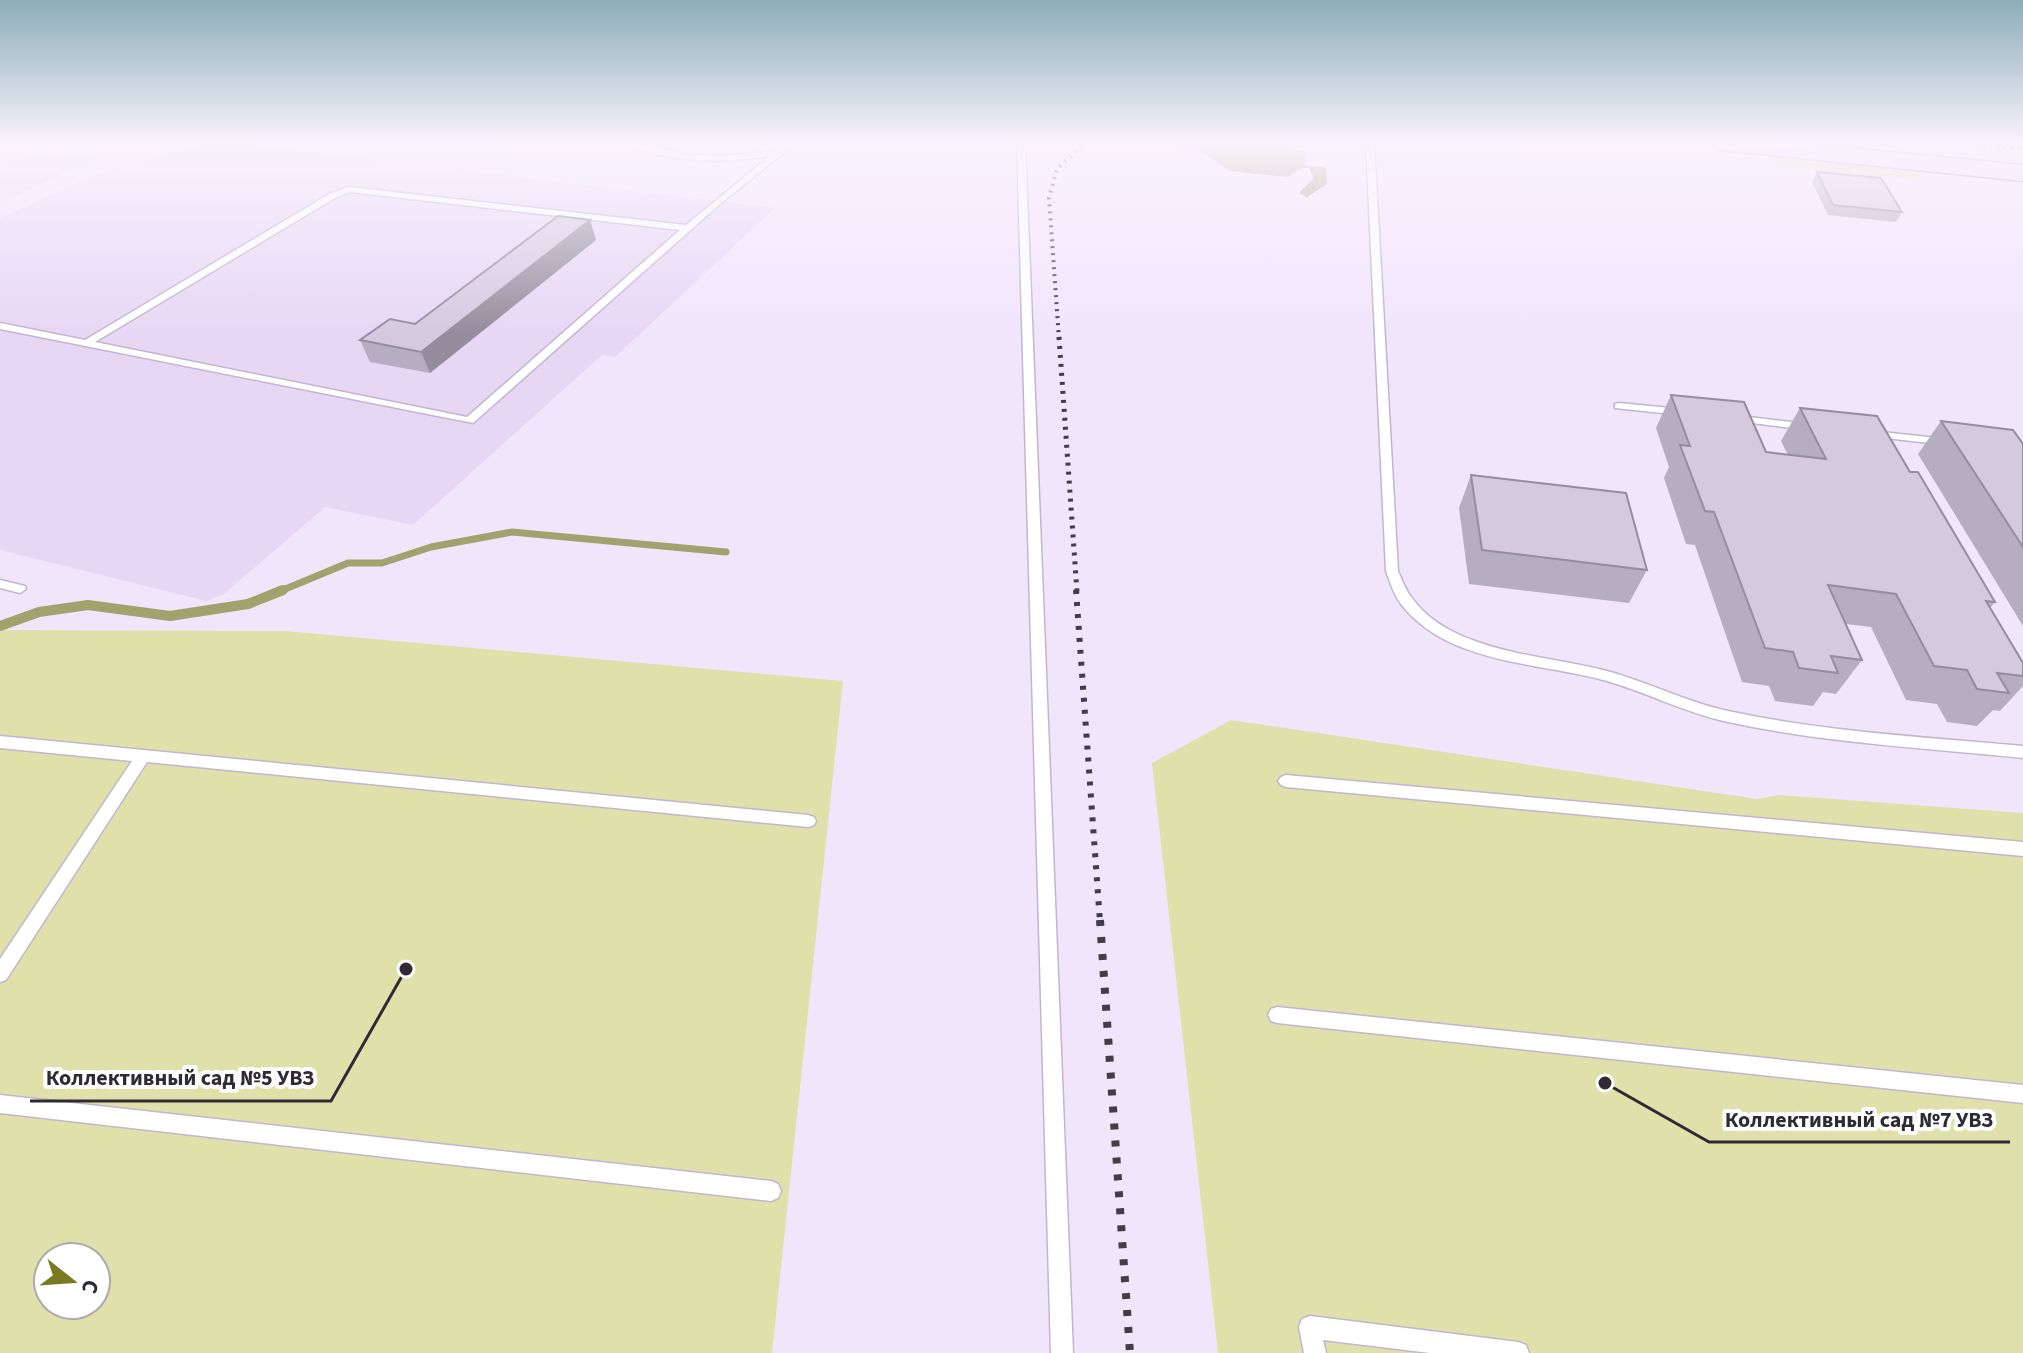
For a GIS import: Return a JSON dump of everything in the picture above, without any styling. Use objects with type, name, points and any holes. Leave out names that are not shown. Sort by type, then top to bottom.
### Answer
[{"type":"lane","points":[[87,343],[315,206]]},
{"type":"lane","points":[[498,206],[687,228]]},
{"type":"lane","points":[[0,326],[469,421],[714,206]]},
{"type":"lane","points":[[1023,206],[1062,1353]]},
{"type":"lane","points":[[1373,206],[1392,571],[1402,598],[1438,629],[1481,647],[1611,677],[1666,699],[1726,716],[1790,727],[2023,752]]},
{"type":"lane","points":[[1619,406],[1697,414]]},
{"type":"lane","points":[[1712,416],[1821,428]]},
{"type":"lane","points":[[1852,431],[1961,443]]},
{"type":"lane","points":[[0,584],[20,589]]},
{"type":"lane","points":[[0,742],[808,821]]},
{"type":"lane","points":[[0,974],[142,758]]},
{"type":"lane","points":[[1286,781],[2023,849]]},
{"type":"lane","points":[[1277,1015],[2023,1094]]},
{"type":"lane","points":[[0,1104],[771,1191]]},
{"type":"lane","points":[[1315,1353],[1310,1327],[1518,1353]]},
{"type":"shaded area","points":[[26,206],[775,208],[615,357],[602,355],[413,525],[325,507],[224,594],[206,601],[0,550],[0,218]]},
{"type":"shaded area","points":[[0,630],[285,631],[843,681],[772,1353],[0,1353]]},
{"type":"shaded area","points":[[1231,720],[1757,799],[1779,795],[2023,813],[2023,1353],[1218,1353],[1152,763]]},
{"type":"building","points":[[1844,206],[1898,206],[1902,212]]},
{"type":"building","points":[[558,216],[590,220],[421,352],[360,340],[390,319],[415,324]]},
{"type":"building","points":[[1671,395],[1744,402],[1766,452],[1826,459],[1800,408],[1877,416],[1910,472],[1918,472],[1995,602],[1986,601],[2023,663],[2023,676],[1997,673],[2009,693],[1977,689],[1967,670],[1934,666],[1896,594],[1828,585],[1862,660],[1831,656],[1838,673],[1799,668],[1793,652],[1765,648],[1714,512],[1705,511],[1680,445],[1690,446]]},
{"type":"building","points":[[1941,421],[2013,430],[2023,444],[2023,547]]},
{"type":"building","points":[[1471,475],[1626,493],[1647,570],[1482,550]]},
{"type":"waterway","points":[[278,592],[348,563],[382,563],[431,547],[512,532],[726,552]]},
{"type":"waterway","points":[[278,592],[283,590]]},
{"type":"waterway","points":[[0,626],[39,612],[88,605],[170,616],[248,604],[278,592]]},
{"type":"railway","points":[[1050,206],[1059,339]]},
{"type":"railway","points":[[1059,337],[1077,592]]},
{"type":"railway","points":[[1076,590],[1100,922]]},
{"type":"railway","points":[[1100,920],[1130,1353]]},
{"type":"place","name":"Коллективный сад №5 УВЗ","points":[[406,969]]},
{"type":"place","name":"Коллективный сад №7 УВЗ","points":[[1605,1083]]}]
